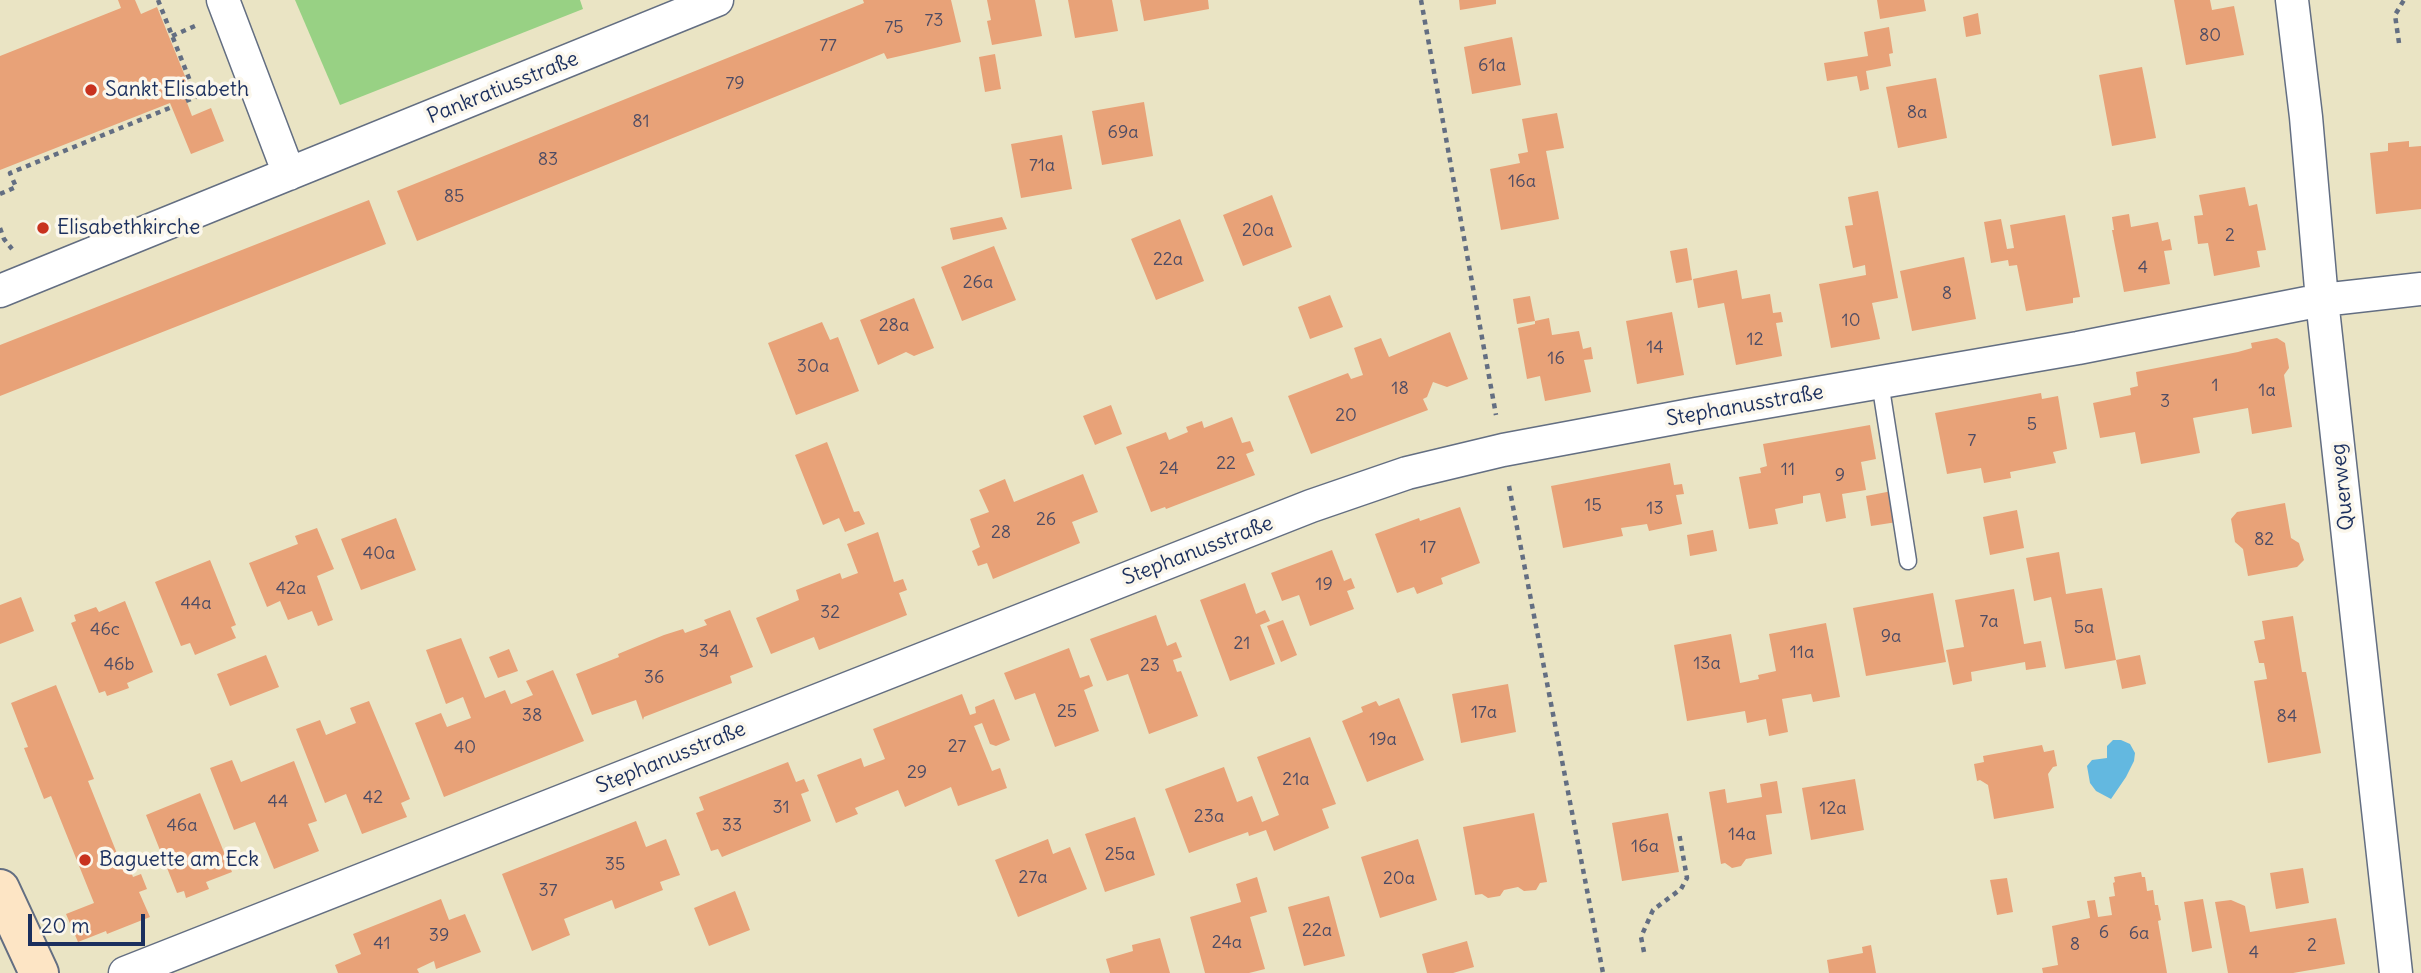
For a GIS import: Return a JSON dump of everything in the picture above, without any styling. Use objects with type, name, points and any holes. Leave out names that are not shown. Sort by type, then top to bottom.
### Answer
[{"type":"main road","points":[[0,889],[38,973]]},
{"type":"street","points":[[223,0],[289,174]]},
{"type":"street","name":"Pankratiusstraße","points":[[0,291],[717,0]]},
{"type":"street","name":"Querweg","points":[[2292,0],[2396,973]]},
{"type":"street","name":"Stephanusstraße","points":[[125,973],[1299,511],[1407,473],[1521,446],[2078,348],[2322,300],[2421,289]]},
{"type":"lane","points":[[1880,382],[1908,561]]},
{"type":"path","points":[[158,0],[194,97],[186,101]]},
{"type":"path","points":[[2399,43],[2395,15],[2404,0]]},
{"type":"path","points":[[172,36],[181,32]]},
{"type":"path","points":[[0,194],[16,187],[10,173],[172,107]]},
{"type":"path","points":[[1644,952],[1641,937],[1653,911],[1681,889],[1687,878],[1679,833]]},
{"type":"green space","points":[[295,0],[580,0],[583,9],[340,105]]},
{"type":"water","points":[[2113,740],[2130,744],[2135,753],[2126,777],[2111,799],[2096,791],[2090,783],[2087,766],[2092,760],[2107,758],[2107,746]]},
{"type":"building","name":"Sankt Elisabeth","points":[[118,0],[135,0],[141,14],[157,7],[187,81],[180,84],[192,116],[211,108],[224,141],[191,154],[170,103],[0,170],[0,56],[121,8]]},
{"type":"building","points":[[863,0],[951,0],[961,42],[887,59],[884,53],[417,241],[397,191],[864,3]]},
{"type":"building","points":[[987,0],[1035,0],[1042,36],[992,45],[987,21],[991,20]]},
{"type":"building","points":[[1068,0],[1112,0],[1118,31],[1075,38]]},
{"type":"building","points":[[1140,0],[1208,0],[1209,9],[1144,21]]},
{"type":"building","points":[[1459,0],[1496,0],[1496,4],[1460,10]]},
{"type":"building","points":[[1877,0],[1924,0],[1926,11],[1880,19]]},
{"type":"building","points":[[2174,0],[2210,0],[2212,10],[2234,6],[2244,55],[2186,65]]},
{"type":"building","points":[[1978,13],[1981,34],[1966,37],[1963,17]]},
{"type":"building","points":[[1889,27],[1893,53],[1889,54],[1891,66],[1866,71],[1869,89],[1860,91],[1857,76],[1827,81],[1824,63],[1868,56],[1864,32]]},
{"type":"building","points":[[1512,37],[1521,85],[1472,94],[1464,47]]},
{"type":"building","points":[[995,54],[1001,89],[985,92],[979,57]]},
{"type":"building","points":[[2142,67],[2156,138],[2112,146],[2099,75]]},
{"type":"building","points":[[1936,78],[1947,138],[1898,148],[1886,87]]},
{"type":"building","points":[[1144,102],[1153,156],[1102,165],[1092,111]]},
{"type":"building","points":[[1557,113],[1564,148],[1546,151],[1559,219],[1501,230],[1490,169],[1520,163],[1518,154],[1528,152],[1522,119]]},
{"type":"building","points":[[1062,135],[1072,189],[1021,198],[1011,144]]},
{"type":"building","points":[[2409,141],[2409,147],[2421,146],[2421,209],[2376,214],[2370,153],[2388,151],[2388,143]]},
{"type":"building","points":[[2245,187],[2249,206],[2257,204],[2266,250],[2257,251],[2260,267],[2214,276],[2208,243],[2198,244],[2194,216],[2203,215],[2199,195]]},
{"type":"building","points":[[1878,191],[1898,298],[1872,303],[1880,339],[1831,348],[1819,284],[1866,275],[1865,265],[1853,268],[1845,226],[1853,225],[1848,197]]},
{"type":"building","points":[[1272,195],[1292,247],[1243,266],[1223,215]]},
{"type":"building","points":[[369,200],[386,244],[0,396],[0,345]]},
{"type":"building","points":[[2129,214],[2131,227],[2158,222],[2162,241],[2170,239],[2172,250],[2164,251],[2170,284],[2124,292],[2112,217]]},
{"type":"building","points":[[2065,215],[2080,297],[2073,298],[2073,303],[2026,311],[2017,265],[2009,266],[2008,260],[1991,263],[1984,222],[2001,219],[2007,249],[2014,248],[2010,225]]},
{"type":"building","points":[[1002,217],[1007,229],[953,240],[950,228]]},
{"type":"building","points":[[1180,219],[1204,281],[1156,300],[1131,239]]},
{"type":"building","points":[[994,246],[1016,300],[962,321],[941,267]]},
{"type":"building","points":[[1687,248],[1692,280],[1676,283],[1670,251]]},
{"type":"building","points":[[1964,257],[1976,319],[1912,331],[1900,271]]},
{"type":"building","points":[[1737,270],[1742,299],[1770,294],[1773,313],[1781,312],[1783,322],[1776,323],[1782,356],[1736,365],[1724,303],[1698,308],[1693,279]]},
{"type":"building","points":[[1330,295],[1343,327],[1310,339],[1298,307]]},
{"type":"building","points":[[1530,296],[1535,321],[1517,324],[1513,299]]},
{"type":"building","points":[[914,298],[934,348],[914,356],[906,352],[878,365],[860,320]]},
{"type":"building","points":[[1672,312],[1684,375],[1637,384],[1626,321]]},
{"type":"building","points":[[1549,318],[1552,335],[1579,331],[1583,349],[1591,347],[1593,359],[1584,360],[1591,392],[1545,401],[1540,376],[1527,379],[1518,328]]},
{"type":"building","points":[[822,322],[830,340],[838,337],[859,391],[796,415],[768,343]]},
{"type":"building","points":[[1450,332],[1468,379],[1447,387],[1433,382],[1427,397],[1423,399],[1428,410],[1311,454],[1288,396],[1348,373],[1351,379],[1363,375],[1354,348],[1381,338],[1389,357]]},
{"type":"building","points":[[2277,338],[2285,343],[2289,368],[2284,375],[2292,427],[2252,434],[2248,408],[2193,418],[2200,453],[2141,464],[2135,432],[2100,438],[2093,403],[2131,395],[2130,388],[2138,386],[2136,372],[2238,352],[2252,348],[2251,343]]},
{"type":"building","points":[[2041,393],[2042,399],[2058,396],[2067,449],[2053,452],[2056,463],[2010,472],[2011,478],[1984,483],[1981,468],[1947,474],[1935,413]]},
{"type":"building","points":[[1111,405],[1122,434],[1095,445],[1083,416]]},
{"type":"building","points":[[1232,417],[1242,443],[1250,441],[1254,451],[1246,454],[1255,475],[1166,509],[1165,507],[1151,512],[1126,447],[1166,432],[1169,440],[1188,432],[1186,427],[1202,421],[1204,428]]},
{"type":"building","points":[[1870,425],[1876,459],[1861,462],[1866,490],[1842,494],[1846,518],[1826,522],[1820,493],[1803,496],[1803,503],[1775,509],[1778,524],[1749,529],[1739,477],[1761,473],[1760,468],[1767,466],[1763,444]]},
{"type":"building","points":[[827,442],[854,512],[859,511],[865,524],[845,532],[839,518],[823,525],[795,455]]},
{"type":"building","points":[[1670,463],[1674,485],[1682,484],[1684,494],[1676,495],[1682,524],[1649,531],[1647,524],[1621,528],[1623,536],[1563,548],[1551,486]]},
{"type":"building","points":[[1083,474],[1098,512],[1072,522],[1080,543],[993,579],[987,563],[978,566],[972,551],[980,547],[970,519],[989,512],[979,490],[1005,479],[1014,502]]},
{"type":"building","points":[[1892,491],[1897,522],[1871,526],[1866,496]]},
{"type":"building","points":[[2285,503],[2291,538],[2299,543],[2304,560],[2297,567],[2248,576],[2243,549],[2235,542],[2231,519],[2237,512]]},
{"type":"building","points":[[1460,507],[1480,563],[1441,578],[1443,584],[1417,594],[1414,587],[1397,593],[1375,534]]},
{"type":"building","points":[[2017,510],[2024,548],[1990,555],[1983,517]]},
{"type":"building","points":[[396,518],[416,570],[361,590],[341,539]]},
{"type":"building","points":[[317,528],[334,569],[317,576],[333,620],[318,626],[312,611],[288,620],[280,601],[267,607],[249,563],[298,544],[295,536]]},
{"type":"building","points":[[1713,530],[1717,551],[1690,556],[1687,535]]},
{"type":"building","points":[[878,532],[894,582],[903,579],[907,590],[899,593],[907,615],[819,650],[814,637],[771,654],[756,618],[799,600],[796,590],[840,573],[842,579],[858,573],[847,544]]},
{"type":"building","points":[[1332,550],[1344,581],[1351,578],[1355,588],[1347,591],[1354,609],[1310,626],[1299,595],[1282,601],[1271,573]]},
{"type":"building","points":[[2059,552],[2066,594],[2102,588],[2116,660],[2065,669],[2051,597],[2034,601],[2026,558]]},
{"type":"building","points":[[210,560],[236,625],[231,627],[236,638],[195,655],[190,643],[181,646],[155,582]]},
{"type":"building","points":[[1245,583],[1256,614],[1265,610],[1270,621],[1260,625],[1275,664],[1230,681],[1200,600]]},
{"type":"building","points":[[2014,589],[2024,644],[2041,641],[2046,667],[2026,670],[2025,662],[1971,672],[1972,681],[1953,685],[1946,650],[1964,647],[1955,600]]},
{"type":"building","points":[[1933,593],[1946,662],[1866,676],[1853,608]]},
{"type":"building","points":[[21,597],[34,631],[0,644],[0,605]]},
{"type":"building","points":[[125,601],[153,672],[127,683],[129,688],[107,696],[105,691],[99,693],[71,623],[76,621],[74,615],[96,607],[99,612]]},
{"type":"building","points":[[730,610],[753,667],[730,676],[732,683],[644,717],[643,720],[636,700],[592,715],[576,674],[664,635],[683,629],[685,633],[707,625],[704,620]]},
{"type":"building","points":[[1156,615],[1167,646],[1176,642],[1182,657],[1173,660],[1177,672],[1181,671],[1198,716],[1149,734],[1128,674],[1107,681],[1090,639]]},
{"type":"building","points":[[2293,616],[2302,672],[2306,672],[2321,753],[2268,763],[2254,681],[2267,679],[2264,663],[2259,663],[2254,641],[2265,639],[2262,621]]},
{"type":"building","points":[[1283,620],[1297,655],[1281,662],[1267,626]]},
{"type":"building","points":[[1826,623],[1840,697],[1813,702],[1811,694],[1782,699],[1788,732],[1769,736],[1766,719],[1747,723],[1745,711],[1687,721],[1674,645],[1731,634],[1740,683],[1759,679],[1758,675],[1776,671],[1769,634]]},
{"type":"building","points":[[461,638],[485,698],[505,690],[511,704],[533,695],[526,681],[553,670],[584,741],[444,797],[415,723],[441,713],[447,727],[471,718],[463,697],[446,704],[426,650]]},
{"type":"building","points":[[1069,648],[1080,678],[1089,675],[1093,686],[1084,690],[1099,731],[1055,747],[1035,693],[1015,700],[1004,673]]},
{"type":"building","points":[[509,649],[518,671],[498,678],[489,657]]},
{"type":"building","points":[[266,655],[279,687],[230,706],[217,674]]},
{"type":"building","points":[[2140,655],[2146,684],[2122,689],[2116,660]]},
{"type":"building","points":[[1508,684],[1516,732],[1461,743],[1452,694]]},
{"type":"building","points":[[56,685],[94,779],[88,781],[120,861],[126,859],[133,877],[141,874],[147,889],[139,892],[150,917],[78,942],[66,914],[94,903],[51,796],[44,799],[24,748],[28,747],[11,703]]},
{"type":"building","points":[[962,694],[970,715],[976,713],[975,707],[994,699],[1010,740],[996,746],[990,744],[982,723],[974,726],[992,771],[1000,768],[1007,788],[958,806],[951,787],[905,807],[898,790],[855,808],[858,814],[836,823],[817,775],[861,758],[864,767],[885,759],[873,729]]},
{"type":"building","points":[[1399,698],[1424,760],[1367,782],[1342,721],[1363,712],[1361,707],[1376,701],[1379,706]]},
{"type":"building","points":[[369,701],[410,799],[401,803],[407,817],[362,834],[346,794],[325,803],[296,729],[320,720],[326,735],[356,723],[350,708]]},
{"type":"building","points":[[1310,737],[1336,804],[1322,809],[1329,828],[1274,851],[1266,830],[1249,836],[1248,832],[1189,853],[1165,789],[1224,767],[1237,802],[1252,796],[1262,822],[1279,815],[1257,757]]},
{"type":"building","points":[[2042,745],[2044,752],[2054,750],[2057,766],[2048,774],[2054,808],[1994,819],[1988,785],[1977,781],[1974,764],[1984,762],[1983,756]]},
{"type":"building","points":[[232,760],[241,782],[294,761],[317,821],[308,824],[319,851],[274,869],[255,822],[234,830],[210,768]]},
{"type":"building","points":[[788,762],[796,782],[804,779],[809,791],[801,794],[811,821],[722,857],[718,849],[711,851],[696,813],[704,810],[699,797]]},
{"type":"building","points":[[1855,779],[1864,830],[1811,840],[1802,788]]},
{"type":"building","points":[[1777,781],[1782,813],[1766,815],[1772,854],[1746,859],[1741,866],[1732,868],[1725,863],[1721,864],[1709,792],[1725,789],[1727,803],[1762,797],[1760,784]]},
{"type":"building","points":[[200,793],[232,872],[206,882],[209,889],[186,898],[184,891],[177,893],[146,815]]},
{"type":"building","points":[[1534,813],[1547,882],[1540,883],[1536,890],[1524,891],[1518,887],[1504,890],[1500,896],[1488,898],[1482,894],[1475,895],[1463,827]]},
{"type":"building","points":[[1668,813],[1679,872],[1622,881],[1612,823]]},
{"type":"building","points":[[1135,817],[1155,875],[1105,892],[1085,834]]},
{"type":"building","points":[[636,821],[646,847],[666,839],[680,875],[660,882],[663,890],[615,909],[612,900],[564,919],[570,935],[532,951],[502,874]]},
{"type":"building","points":[[1048,839],[1053,854],[1070,847],[1087,889],[1018,917],[995,860]]},
{"type":"building","points":[[1418,839],[1437,900],[1380,918],[1361,857]]},
{"type":"building","points":[[2303,868],[2309,903],[2276,909],[2270,873]]},
{"type":"building","points":[[2141,872],[2142,877],[2145,877],[2147,891],[2153,890],[2155,905],[2158,905],[2167,973],[2043,973],[2042,968],[2058,965],[2052,926],[2090,918],[2087,901],[2095,900],[2098,917],[2112,915],[2109,897],[2115,896],[2114,877]]},
{"type":"building","points":[[1257,877],[1267,912],[1250,917],[1265,969],[1249,973],[1205,973],[1190,917],[1241,902],[1236,884]]},
{"type":"building","points":[[2007,878],[2013,912],[1997,915],[1990,880]]},
{"type":"building","points":[[735,891],[750,930],[709,946],[694,908]]},
{"type":"building","points":[[1329,896],[1345,956],[1304,966],[1288,907]]},
{"type":"building","points":[[441,899],[449,920],[465,914],[481,952],[436,969],[434,961],[417,969],[419,973],[338,973],[335,965],[361,954],[353,934]]},
{"type":"building","points":[[2203,899],[2212,948],[2192,952],[2184,902]]},
{"type":"building","points":[[2231,900],[2245,906],[2250,932],[2336,918],[2345,964],[2293,973],[2228,973],[2215,902]]},
{"type":"building","points":[[1160,938],[1170,973],[1110,973],[1106,959],[1133,951],[1132,945]]},
{"type":"building","points":[[1467,941],[1474,967],[1453,973],[1427,973],[1422,954]]},
{"type":"building","points":[[1871,945],[1876,973],[1829,973],[1827,960],[1863,953],[1862,947]]},
{"type":"place","name":"Sankt Elisabeth","points":[[91,90]]},
{"type":"place","name":"Elisabethkirche","points":[[43,228]]},
{"type":"place","name":"Baguette am Eck","points":[[85,860]]}]
